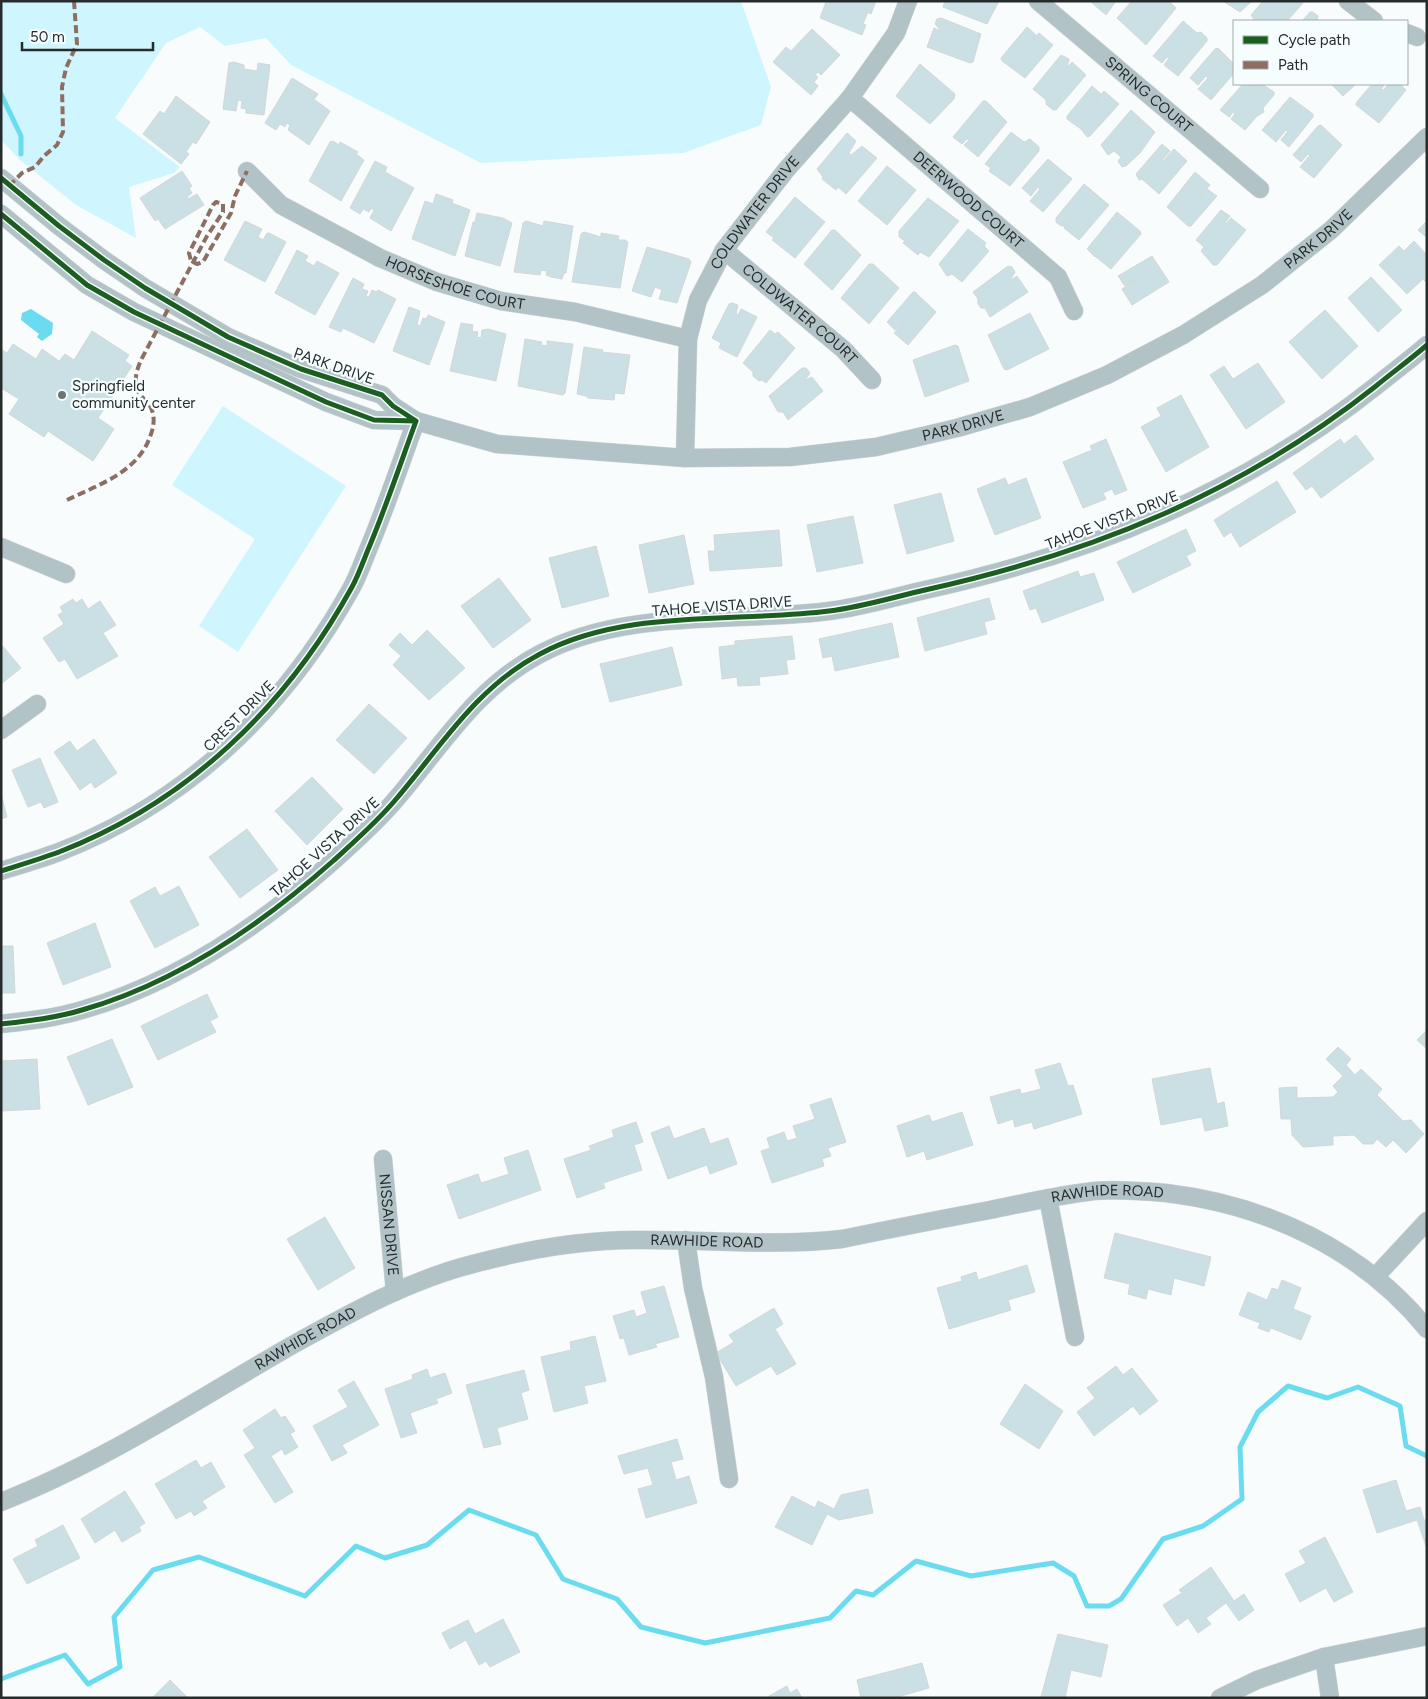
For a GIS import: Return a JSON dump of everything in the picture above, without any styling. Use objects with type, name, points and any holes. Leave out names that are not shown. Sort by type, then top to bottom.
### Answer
[{"type":"street","name":"COLDWATER DRIVE","points":[[685,458],[688,339],[698,300],[724,250],[786,170],[850,98],[896,33],[908,1]]},
{"type":"street","name":"SPRING COURT","points":[[1038,1],[1260,189]]},
{"type":"street","points":[[1348,1],[1373,20]]},
{"type":"street","name":"DEERWOOD COURT","points":[[850,98],[1058,277],[1074,311]]},
{"type":"street","name":"PARK DRIVE","points":[[1,214],[87,285],[134,312],[326,402],[374,420],[416,421],[497,444],[685,458],[790,457],[876,447],[957,428],[1030,407],[1107,375],[1183,335],[1262,285],[1331,230],[1427,137]]},
{"type":"street","name":"HORSESHOE COURT","points":[[247,171],[281,205],[380,258],[437,282],[501,301],[575,312],[688,339]]},
{"type":"street","name":"PARK DRIVE","points":[[4,186],[145,288],[228,337],[302,369],[382,395],[393,406],[416,421]]},
{"type":"street","name":"COLDWATER COURT","points":[[724,250],[843,349],[872,380]]},
{"type":"street","name":"TAHOE VISTA DRIVE","points":[[1,1024],[80,1011],[145,988],[200,960],[263,919],[360,837],[397,798],[466,712],[502,677],[544,651],[589,634],[644,624],[832,611],[963,582],[1076,549],[1179,508],[1270,461],[1350,407],[1427,344]]},
{"type":"street","name":"CREST DRIVE","points":[[1,871],[59,852],[118,825],[168,795],[226,751],[275,700],[312,651],[353,586],[381,517],[416,421]]},
{"type":"street","points":[[1,547],[66,574]]},
{"type":"street","points":[[1,730],[37,704]]},
{"type":"street","name":"NISSAN DRIVE","points":[[383,1159],[395,1292]]},
{"type":"street","name":"RAWHIDE ROAD","points":[[1,1502],[92,1461],[340,1318],[395,1292],[472,1264],[552,1247],[632,1240],[776,1244],[842,1239],[1048,1198],[1096,1191],[1145,1191],[1199,1197],[1232,1204],[1266,1215],[1298,1229],[1375,1277],[1414,1313],[1427,1328]]},
{"type":"street","points":[[1048,1198],[1075,1337]]},
{"type":"street","points":[[1375,1277],[1427,1220]]},
{"type":"street","points":[[686,1240],[693,1288],[714,1377],[729,1479]]},
{"type":"street","points":[[1220,1698],[1256,1680],[1324,1658],[1427,1636]]},
{"type":"street","points":[[1324,1658],[1330,1698]]},
{"type":"shaded area","points":[[1,1],[741,1],[771,87],[761,125],[683,153],[481,163],[291,65],[266,38],[225,46],[200,27],[166,43],[115,118],[180,167],[174,173],[129,187],[136,238],[76,205],[20,160],[1,140]]},
{"type":"shaded area","points":[[223,406],[346,486],[238,652],[199,626],[255,539],[172,485]]},
{"type":"water","points":[[31,309],[53,323],[52,334],[42,341],[37,337],[39,334],[21,320],[22,313]]},
{"type":"building","points":[[830,1],[876,1],[871,14],[868,12],[863,24],[866,25],[862,35],[820,18],[826,2],[829,4]]},
{"type":"building","points":[[945,1],[999,1],[987,24],[943,7]]},
{"type":"building","points":[[1093,1],[1116,1],[1106,15],[1092,3]]},
{"type":"building","points":[[1132,1],[1169,1],[1176,8],[1146,45],[1117,18]]},
{"type":"building","points":[[1223,1],[1252,1],[1240,12]]},
{"type":"building","points":[[1263,1],[1301,1],[1303,3],[1288,20],[1254,20],[1251,15]]},
{"type":"building","points":[[1310,12],[1318,16],[1317,20],[1303,20]]},
{"type":"building","points":[[941,18],[981,34],[973,62],[970,63],[927,47],[934,28],[941,31],[935,24],[937,19]]},
{"type":"building","points":[[1183,21],[1197,33],[1201,32],[1207,38],[1207,41],[1178,76],[1164,65],[1169,58],[1167,57],[1162,63],[1153,56]]},
{"type":"building","points":[[1027,27],[1036,35],[1028,44],[1039,33],[1053,45],[1025,78],[1002,61],[1001,58]]},
{"type":"building","points":[[812,29],[840,55],[821,75],[818,72],[815,75],[818,77],[814,82],[818,86],[811,95],[773,62],[786,47],[791,51]]},
{"type":"building","points":[[1218,48],[1233,63],[1233,74],[1211,100],[1198,89],[1208,78],[1206,76],[1198,85],[1190,78],[1215,49]]},
{"type":"building","points":[[1061,55],[1069,59],[1067,68],[1072,62],[1086,75],[1056,110],[1053,110],[1046,104],[1046,100],[1033,89]]},
{"type":"building","points":[[234,62],[244,65],[244,69],[257,71],[258,63],[270,65],[264,115],[246,113],[246,109],[241,108],[242,101],[238,100],[236,111],[223,109],[229,63]]},
{"type":"building","points":[[920,64],[955,94],[954,99],[930,124],[896,96]]},
{"type":"building","points":[[292,78],[318,94],[313,101],[315,100],[330,111],[309,145],[288,130],[290,125],[287,123],[285,127],[280,124],[276,130],[265,123]]},
{"type":"building","points":[[1242,85],[1264,85],[1274,92],[1274,95],[1263,108],[1264,112],[1257,116],[1245,130],[1231,119],[1235,114],[1233,112],[1229,117],[1220,110]]},
{"type":"building","points":[[1332,85],[1355,85],[1343,96]]},
{"type":"building","points":[[1371,85],[1384,85],[1381,89],[1383,90],[1388,85],[1401,85],[1406,90],[1379,123],[1356,105]]},
{"type":"building","points":[[1092,86],[1101,94],[1094,103],[1104,91],[1119,104],[1087,137],[1081,129],[1067,119],[1067,116]]},
{"type":"building","points":[[176,96],[210,122],[196,144],[193,142],[186,152],[189,154],[181,164],[143,134],[160,111],[164,114]]},
{"type":"building","points":[[1290,97],[1313,114],[1313,117],[1289,147],[1281,140],[1288,131],[1286,130],[1276,142],[1262,130]]},
{"type":"building","points":[[983,101],[986,101],[1007,122],[978,157],[964,145],[969,140],[967,139],[962,144],[953,137]]},
{"type":"building","points":[[1131,110],[1140,118],[1137,124],[1141,119],[1155,132],[1140,153],[1126,166],[1122,167],[1118,161],[1121,157],[1114,151],[1108,155],[1101,145]]},
{"type":"building","points":[[1321,125],[1342,145],[1314,178],[1300,167],[1310,155],[1308,154],[1301,162],[1293,155],[1318,126]]},
{"type":"building","points":[[1011,132],[1024,142],[1030,139],[1039,147],[1039,151],[1010,186],[989,171],[991,168],[985,164]]},
{"type":"building","points":[[847,133],[856,141],[849,153],[851,155],[862,146],[877,158],[846,194],[838,187],[836,190],[822,179],[823,177],[817,169]]},
{"type":"building","points":[[333,141],[339,145],[340,142],[358,152],[356,154],[364,160],[341,201],[309,181],[330,142]]},
{"type":"building","points":[[1162,144],[1170,151],[1163,161],[1174,149],[1187,161],[1159,194],[1142,179],[1139,180],[1136,174]]},
{"type":"building","points":[[1048,159],[1072,179],[1043,212],[1030,201],[1040,189],[1038,187],[1031,196],[1022,188]]},
{"type":"building","points":[[375,161],[387,167],[385,172],[414,188],[391,231],[370,218],[374,210],[371,208],[369,212],[363,209],[360,214],[350,208]]},
{"type":"building","points":[[887,166],[916,190],[887,225],[858,201]]},
{"type":"building","points":[[182,171],[192,186],[189,188],[192,193],[187,197],[188,199],[197,194],[204,205],[165,229],[158,219],[155,221],[140,198]]},
{"type":"building","points":[[1195,172],[1210,185],[1200,197],[1207,189],[1217,196],[1191,226],[1188,226],[1167,207]]},
{"type":"building","points":[[1084,184],[1109,205],[1079,240],[1064,228],[1068,221],[1065,226],[1061,226],[1056,222],[1056,218]]},
{"type":"building","points":[[436,194],[453,200],[452,203],[470,210],[455,256],[412,239],[425,201],[433,204]]},
{"type":"building","points":[[795,197],[825,222],[795,258],[772,240],[774,238],[766,232]]},
{"type":"building","points":[[928,198],[959,221],[929,257],[920,252],[918,255],[903,243],[905,241],[899,237],[899,231]]},
{"type":"building","points":[[1221,210],[1230,216],[1226,224],[1231,218],[1246,230],[1217,265],[1213,265],[1201,251],[1204,247],[1196,240]]},
{"type":"building","points":[[1117,212],[1140,231],[1141,234],[1111,269],[1096,257],[1101,250],[1095,257],[1087,249]]},
{"type":"building","points":[[477,213],[503,218],[512,223],[500,266],[465,256]]},
{"type":"building","points":[[245,221],[262,229],[258,237],[263,240],[267,233],[269,233],[286,242],[265,282],[224,260]]},
{"type":"building","points":[[526,221],[543,226],[544,221],[573,226],[566,273],[564,273],[562,279],[546,275],[547,271],[541,270],[540,275],[514,272],[523,223]]},
{"type":"building","points":[[1427,221],[1427,238],[1418,230]]},
{"type":"building","points":[[968,229],[986,243],[984,246],[989,251],[962,282],[952,274],[947,276],[939,264]]},
{"type":"building","points":[[832,230],[835,230],[861,255],[832,290],[804,264]]},
{"type":"building","points":[[584,232],[601,237],[601,233],[619,236],[618,240],[628,242],[620,288],[572,282],[581,234]]},
{"type":"building","points":[[1414,241],[1427,255],[1427,283],[1423,279],[1407,294],[1379,265],[1399,246],[1404,251]]},
{"type":"building","points":[[647,247],[689,259],[691,262],[677,303],[659,299],[662,290],[655,287],[651,297],[632,291]]},
{"type":"building","points":[[297,250],[308,256],[305,261],[314,266],[317,261],[339,273],[315,315],[275,293]]},
{"type":"building","points":[[1152,256],[1169,282],[1132,305],[1122,289],[1135,281],[1125,286],[1118,276]]},
{"type":"building","points":[[869,264],[873,264],[899,288],[869,324],[841,298]]},
{"type":"building","points":[[1008,266],[1012,267],[1015,272],[1010,281],[1017,276],[1028,292],[990,317],[985,308],[981,308],[978,304],[978,299],[973,292]]},
{"type":"building","points":[[1371,277],[1402,310],[1378,332],[1348,298]]},
{"type":"building","points":[[353,278],[364,284],[362,289],[368,291],[366,296],[369,297],[372,290],[377,292],[378,290],[396,299],[374,343],[343,328],[341,332],[329,327]]},
{"type":"building","points":[[913,292],[936,312],[908,345],[894,333],[904,322],[895,330],[887,322]]},
{"type":"building","points":[[729,304],[738,305],[736,314],[738,315],[741,309],[757,317],[737,357],[719,348],[721,343],[712,338]]},
{"type":"building","points":[[409,307],[420,311],[417,325],[420,326],[423,318],[426,319],[428,315],[445,322],[429,365],[393,351]]},
{"type":"building","points":[[1325,310],[1358,346],[1322,379],[1289,342]]},
{"type":"building","points":[[1030,313],[1049,349],[1007,370],[1004,369],[988,335]]},
{"type":"building","points":[[461,323],[473,325],[472,331],[478,332],[477,337],[481,338],[482,330],[488,329],[506,334],[496,381],[450,371]]},
{"type":"building","points":[[770,330],[775,334],[778,332],[795,348],[766,383],[762,380],[759,381],[753,376],[753,372],[743,363]]},
{"type":"building","name":"Springfield community center","points":[[92,331],[129,355],[125,361],[132,366],[98,418],[114,429],[93,461],[48,431],[44,437],[9,414],[19,399],[1,388],[1,349],[7,353],[13,344],[36,359],[42,349],[59,361],[65,354],[74,360]]},
{"type":"building","points":[[525,339],[542,342],[541,345],[547,346],[547,341],[573,344],[565,393],[563,395],[518,386]]},
{"type":"building","points":[[955,345],[958,346],[969,381],[925,397],[913,360]]},
{"type":"building","points":[[584,347],[603,350],[602,352],[630,355],[624,394],[615,393],[614,400],[588,398],[577,394]]},
{"type":"building","points":[[1258,363],[1285,402],[1246,429],[1210,375],[1224,366],[1233,379]]},
{"type":"building","points":[[802,368],[806,368],[810,373],[805,380],[812,377],[823,391],[788,420],[783,412],[778,412],[769,396]]},
{"type":"building","points":[[1181,395],[1209,447],[1166,472],[1141,427],[1161,416],[1157,408]]},
{"type":"building","points":[[1356,435],[1374,459],[1321,498],[1312,486],[1306,490],[1293,473],[1340,439],[1344,444]]},
{"type":"building","points":[[1106,439],[1127,490],[1115,495],[1112,489],[1103,493],[1106,499],[1083,508],[1063,462],[1092,450],[1090,446]]},
{"type":"building","points":[[1005,478],[1008,485],[1026,478],[1041,518],[995,535],[977,489]]},
{"type":"building","points":[[1277,481],[1296,512],[1240,547],[1231,532],[1224,537],[1214,520]]},
{"type":"building","points":[[941,493],[954,541],[907,554],[894,505]]},
{"type":"building","points":[[853,516],[863,563],[817,572],[807,525]]},
{"type":"building","points":[[1186,529],[1196,551],[1186,556],[1191,565],[1133,593],[1117,562]]},
{"type":"building","points":[[779,530],[782,566],[710,571],[708,551],[715,551],[714,535]]},
{"type":"building","points":[[684,535],[694,584],[649,593],[639,545]]},
{"type":"building","points":[[596,546],[609,596],[562,608],[549,558]]},
{"type":"building","points":[[1078,571],[1080,577],[1094,573],[1104,600],[1042,623],[1036,608],[1030,610],[1023,591]]},
{"type":"building","points":[[499,578],[531,620],[493,648],[461,606]]},
{"type":"building","points":[[989,598],[995,619],[984,622],[987,634],[925,651],[917,618]]},
{"type":"building","points":[[73,599],[76,603],[82,599],[88,609],[100,601],[116,625],[103,633],[118,656],[77,679],[65,659],[59,662],[43,638],[64,624],[58,615],[63,612],[60,607]]},
{"type":"building","points":[[892,623],[899,657],[835,671],[832,656],[823,658],[819,639]]},
{"type":"building","points":[[427,630],[465,668],[429,700],[393,665],[401,656],[389,645],[400,633],[412,645]]},
{"type":"building","points":[[792,636],[795,659],[786,660],[788,674],[759,677],[760,685],[738,686],[737,677],[722,679],[719,647],[735,645],[735,641]]},
{"type":"building","points":[[1,644],[21,668],[1,684]]},
{"type":"building","points":[[672,647],[682,685],[610,702],[600,664]]},
{"type":"building","points":[[369,704],[407,738],[374,774],[336,740]]},
{"type":"building","points":[[94,739],[117,773],[95,788],[91,782],[80,790],[54,752],[70,741],[77,751]]},
{"type":"building","points":[[40,758],[58,802],[44,808],[41,802],[28,807],[12,770]]},
{"type":"building","points":[[312,777],[343,809],[307,845],[275,811]]},
{"type":"building","points":[[1,794],[7,817],[1,819]]},
{"type":"building","points":[[247,829],[278,870],[240,898],[209,857]]},
{"type":"building","points":[[179,886],[199,925],[155,948],[130,901],[155,887],[160,896]]},
{"type":"building","points":[[95,923],[111,967],[63,985],[47,943]]},
{"type":"building","points":[[1,946],[13,946],[15,993],[1,993]]},
{"type":"building","points":[[207,994],[218,1017],[210,1021],[216,1032],[158,1060],[141,1026]]},
{"type":"building","points":[[1427,1030],[1427,1049],[1417,1040]]},
{"type":"building","points":[[112,1039],[133,1087],[88,1105],[67,1057]]},
{"type":"building","points":[[1338,1047],[1351,1059],[1346,1065],[1355,1075],[1361,1069],[1382,1089],[1377,1095],[1403,1121],[1411,1120],[1424,1134],[1406,1153],[1393,1140],[1386,1147],[1377,1139],[1373,1144],[1363,1144],[1354,1135],[1333,1136],[1333,1145],[1303,1147],[1292,1135],[1291,1119],[1281,1119],[1279,1088],[1297,1087],[1297,1098],[1333,1097],[1338,1092],[1333,1086],[1343,1076],[1326,1059]]},
{"type":"building","points":[[37,1059],[40,1109],[1,1111],[1,1061]]},
{"type":"building","points":[[1060,1063],[1068,1086],[1073,1085],[1082,1114],[1034,1129],[1032,1122],[1015,1127],[1013,1119],[998,1124],[990,1097],[1020,1089],[1021,1094],[1041,1089],[1035,1070]]},
{"type":"building","points":[[1210,1068],[1217,1104],[1224,1102],[1228,1126],[1205,1131],[1202,1117],[1161,1125],[1152,1079]]},
{"type":"building","points":[[831,1098],[846,1142],[828,1148],[831,1156],[822,1159],[824,1166],[772,1183],[761,1151],[770,1148],[767,1138],[784,1132],[787,1141],[797,1138],[793,1126],[815,1119],[810,1105]]},
{"type":"building","points":[[962,1112],[973,1145],[927,1160],[924,1151],[907,1157],[897,1126],[929,1115],[932,1122]]},
{"type":"building","points":[[636,1122],[643,1142],[634,1145],[642,1170],[603,1183],[605,1188],[577,1198],[564,1159],[591,1150],[589,1146],[614,1137],[612,1130]]},
{"type":"building","points":[[669,1126],[674,1139],[704,1128],[710,1144],[728,1138],[737,1164],[710,1174],[707,1165],[668,1179],[651,1133]]},
{"type":"building","points":[[528,1150],[541,1190],[459,1219],[447,1185],[478,1174],[481,1183],[509,1174],[504,1158]]},
{"type":"building","points":[[325,1217],[355,1268],[318,1290],[287,1239]]},
{"type":"building","points":[[1115,1233],[1211,1257],[1204,1286],[1174,1278],[1171,1295],[1148,1289],[1146,1299],[1128,1294],[1130,1284],[1104,1278]]},
{"type":"building","points":[[1027,1265],[1035,1292],[1008,1300],[1011,1310],[949,1329],[937,1288],[962,1281],[961,1277],[976,1272],[978,1280]]},
{"type":"building","points":[[1282,1280],[1301,1288],[1293,1309],[1311,1316],[1301,1340],[1271,1328],[1269,1332],[1258,1328],[1260,1323],[1239,1315],[1248,1292],[1267,1300],[1272,1288],[1278,1290]]},
{"type":"building","points":[[664,1286],[679,1337],[655,1344],[657,1347],[629,1355],[624,1338],[620,1339],[613,1316],[634,1310],[636,1317],[647,1313],[641,1292]]},
{"type":"building","points":[[774,1308],[783,1324],[775,1329],[796,1364],[777,1375],[771,1366],[736,1386],[716,1353],[734,1342],[729,1335]]},
{"type":"building","points":[[595,1336],[606,1381],[584,1386],[588,1403],[554,1412],[541,1357],[571,1350],[570,1342]]},
{"type":"building","points":[[1116,1366],[1123,1375],[1132,1368],[1158,1401],[1140,1415],[1133,1406],[1094,1436],[1077,1412],[1095,1398],[1087,1388]]},
{"type":"building","points":[[427,1369],[430,1378],[445,1373],[452,1393],[436,1399],[438,1403],[410,1413],[417,1433],[401,1438],[385,1389],[413,1379],[412,1375]]},
{"type":"building","points":[[524,1370],[529,1390],[521,1393],[528,1419],[497,1428],[501,1444],[484,1448],[466,1385]]},
{"type":"building","points":[[354,1381],[379,1425],[342,1445],[347,1453],[332,1461],[313,1426],[348,1407],[338,1390]]},
{"type":"building","points":[[1025,1384],[1063,1411],[1039,1449],[1000,1424]]},
{"type":"building","points":[[275,1409],[281,1418],[285,1416],[295,1431],[290,1434],[298,1447],[285,1455],[282,1449],[271,1456],[293,1492],[275,1503],[244,1455],[255,1448],[243,1430]]},
{"type":"building","points":[[677,1439],[683,1459],[671,1462],[676,1480],[689,1476],[697,1503],[646,1518],[638,1489],[653,1485],[648,1468],[624,1474],[618,1456]]},
{"type":"building","points":[[196,1460],[201,1468],[211,1462],[225,1487],[202,1501],[207,1508],[194,1516],[191,1511],[176,1519],[155,1484]]},
{"type":"building","points":[[1396,1480],[1406,1511],[1420,1507],[1424,1520],[1427,1520],[1427,1549],[1417,1520],[1377,1533],[1363,1490]]},
{"type":"building","points":[[868,1489],[873,1513],[839,1520],[827,1514],[812,1545],[775,1527],[792,1496],[815,1508],[818,1501],[834,1509],[841,1495]]},
{"type":"building","points":[[125,1491],[145,1523],[139,1527],[141,1531],[122,1542],[115,1530],[95,1543],[81,1519]]},
{"type":"building","points":[[63,1525],[80,1558],[27,1584],[13,1559],[38,1546],[35,1540]]},
{"type":"building","points":[[1325,1537],[1353,1592],[1334,1602],[1326,1588],[1300,1602],[1285,1574],[1306,1563],[1299,1551]]},
{"type":"building","points":[[1211,1567],[1234,1601],[1244,1594],[1254,1610],[1239,1621],[1226,1603],[1206,1618],[1211,1624],[1198,1633],[1188,1618],[1177,1626],[1163,1605],[1182,1593],[1179,1590]]},
{"type":"building","points":[[503,1619],[520,1652],[490,1667],[486,1661],[479,1665],[466,1640],[450,1649],[442,1633],[468,1620],[475,1634]]},
{"type":"building","points":[[1058,1634],[1108,1645],[1101,1677],[1071,1670],[1065,1698],[1041,1697]]},
{"type":"building","points":[[922,1663],[929,1688],[894,1698],[861,1698],[857,1680]]},
{"type":"building","points":[[170,1680],[188,1698],[152,1698]]},
{"type":"building","points":[[787,1686],[790,1693],[797,1689],[802,1698],[770,1698],[769,1696]]},
{"type":"waterway","points":[[1,94],[21,136],[21,154]]},
{"type":"waterway","points":[[1,1679],[65,1655],[88,1684],[120,1667],[114,1617],[153,1570],[199,1557],[305,1596],[356,1546],[385,1558],[427,1545],[469,1510],[536,1535],[563,1579],[617,1599],[641,1627],[705,1643],[830,1618],[856,1591],[873,1595],[916,1561],[971,1576],[1053,1563],[1074,1576],[1087,1606],[1109,1606],[1121,1599],[1163,1539],[1203,1526],[1242,1499],[1240,1447],[1258,1412],[1288,1386],[1327,1398],[1358,1387],[1400,1406],[1406,1446],[1427,1456]]},
{"type":"marked path","points":[[9,186],[22,173],[35,167],[57,145],[63,132],[62,87],[66,68],[77,44],[74,1]]},
{"type":"marked path","points":[[67,500],[117,475],[128,467],[145,447],[152,431],[154,418],[150,406],[136,387],[136,374],[139,365],[141,360],[207,236],[223,212],[223,204],[216,202],[213,205],[189,253],[191,261],[197,264],[203,262],[231,213],[235,196],[247,171]]},
{"type":"cycle path","points":[[1,178],[104,260],[145,288],[228,337],[301,369],[382,395],[393,406],[416,421]]},
{"type":"cycle path","points":[[1,214],[87,285],[134,312],[326,402],[374,420],[416,421]]},
{"type":"cycle path","points":[[1,1024],[62,1015],[117,999],[184,968],[247,930],[305,885],[374,823],[479,700],[518,667],[540,654],[573,639],[644,623],[793,614],[854,607],[987,575],[1047,558],[1163,514],[1218,488],[1272,458],[1325,424],[1427,345]]},
{"type":"cycle path","points":[[1,871],[59,852],[106,831],[150,806],[191,778],[229,746],[264,710],[297,672],[326,631],[352,587],[382,514],[416,421]]},
{"type":"place","name":"Springfield community center","points":[[62,395]]}]
